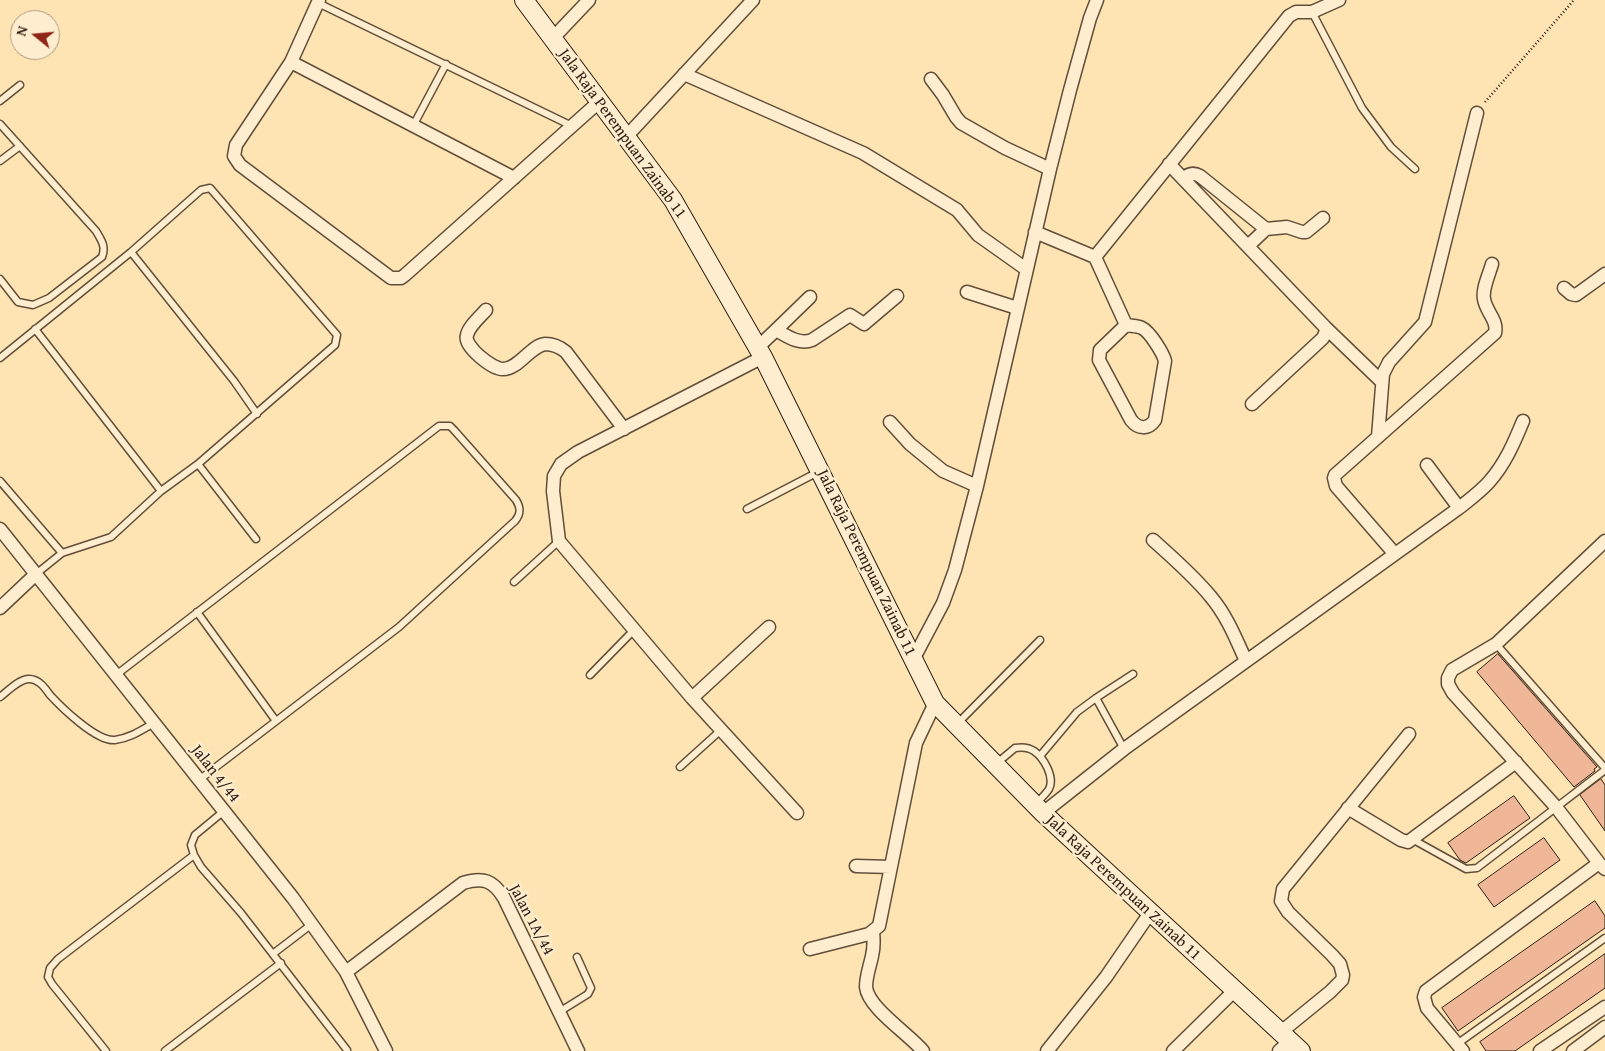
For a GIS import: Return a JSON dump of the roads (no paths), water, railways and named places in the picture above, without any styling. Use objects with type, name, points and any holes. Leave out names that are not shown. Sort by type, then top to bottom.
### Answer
[{"type":"main road","name":"Jala Raja Perempuan Zainab 11","points":[[524,0],[673,200],[761,352],[914,658],[935,704],[1039,809],[1234,990],[1288,1044]]},
{"type":"street","points":[[553,38],[589,0]]},
{"type":"street","points":[[626,137],[753,0]]},
{"type":"street","points":[[914,658],[943,603],[952,578],[977,486],[1050,169],[1090,18],[1097,0]]},
{"type":"street","points":[[1095,257],[1289,16],[1296,12],[1312,12],[1339,0]]},
{"type":"street","points":[[319,1],[292,62],[236,145],[234,150],[236,161],[391,278],[401,278],[405,275],[600,101]]},
{"type":"street","points":[[292,62],[514,178]]},
{"type":"street","points":[[684,74],[863,153],[957,210],[978,235],[1026,269]]},
{"type":"street","points":[[932,79],[961,122],[1005,148],[1050,169]]},
{"type":"street","points":[[1378,437],[1383,374],[1389,362],[1425,322],[1476,113]]},
{"type":"street","points":[[1169,164],[1325,327],[1382,382]]},
{"type":"street","points":[[1183,179],[1192,174],[1200,176],[1266,229]]},
{"type":"street","points":[[1248,246],[1266,229],[1287,227],[1306,232],[1323,218]]},
{"type":"street","points":[[1035,232],[1095,257],[1126,325]]},
{"type":"street","points":[[1394,553],[1336,486],[1334,482],[1335,474],[1495,333],[1496,325],[1487,310],[1484,299],[1492,264]]},
{"type":"street","points":[[1564,288],[1576,295],[1605,274]]},
{"type":"street","points":[[967,292],[1017,308]]},
{"type":"street","points":[[776,330],[797,341],[808,342],[850,315],[864,324],[897,296]]},
{"type":"street","points":[[797,813],[692,698],[559,541],[552,491],[554,476],[567,459],[761,352],[776,330],[810,297]]},
{"type":"street","points":[[486,310],[468,332],[466,338],[469,345],[490,364],[504,369],[512,367],[542,345],[555,345],[566,352],[624,429]]},
{"type":"street","points":[[1126,325],[1139,327],[1146,331],[1163,354],[1165,361],[1155,420],[1149,426],[1143,428],[1138,427],[1131,420],[1099,360],[1100,350],[1126,325]]},
{"type":"street","points":[[1252,404],[1322,338],[1326,331],[1325,327]]},
{"type":"street","points":[[1039,809],[1394,553],[1460,508],[1488,483],[1500,469],[1512,447],[1523,420]]},
{"type":"street","points":[[890,422],[910,444],[943,470],[977,486]]},
{"type":"street","points":[[1427,465],[1460,508]]},
{"type":"street","name":"Jalan 4/44","points":[[0,529],[293,898],[346,972],[386,1051]]},
{"type":"street","points":[[1153,540],[1188,571],[1212,598],[1226,620],[1246,661]]},
{"type":"street","points":[[1460,1047],[1432,1015],[1424,1002],[1424,997],[1430,987],[1602,866],[1556,807],[1453,693],[1448,684],[1448,678],[1452,670],[1496,644],[1605,541]]},
{"type":"street","points":[[0,608],[36,574]]},
{"type":"street","points":[[692,698],[769,627]]},
{"type":"street","points":[[810,949],[873,932],[881,922],[916,743],[935,704]]},
{"type":"street","points":[[1288,1044],[1342,980],[1343,975],[1340,964],[1288,912],[1281,901],[1283,889],[1409,734]]},
{"type":"street","points":[[1348,808],[1408,842],[1516,762]]},
{"type":"street","points":[[856,866],[891,867]]},
{"type":"street","name":"Jalan 1A/44","points":[[346,972],[463,883],[476,879],[486,881],[498,888],[504,898],[578,1051]]},
{"type":"street","points":[[1047,1051],[1106,978],[1150,913]]},
{"type":"street","points":[[873,932],[874,946],[866,979],[866,989],[870,999],[888,1019],[914,1040],[923,1051]]},
{"type":"street","points":[[1173,1051],[1234,990]]},
{"type":"street","points":[[1540,1051],[1605,1007]]},
{"type":"street","points":[[1572,1051],[1603,1031]]},
{"type":"lane","points":[[319,1],[572,126]]},
{"type":"lane","points":[[1312,12],[1362,108],[1391,147],[1415,169]]},
{"type":"lane","points":[[413,126],[446,64]]},
{"type":"lane","points":[[0,101],[20,85]]},
{"type":"lane","points":[[0,124],[96,231],[104,243],[105,251],[102,258],[49,298],[33,305],[18,302],[0,279]]},
{"type":"lane","points":[[0,161],[20,146]]},
{"type":"lane","points":[[0,358],[131,252],[200,190],[210,188],[338,335],[335,345],[258,414],[161,492],[111,537],[62,553],[36,574]]},
{"type":"lane","points":[[131,252],[258,414]]},
{"type":"lane","points":[[35,329],[161,492]]},
{"type":"lane","points":[[116,675],[439,426],[450,426],[516,500],[520,511],[515,521],[399,627],[200,780]]},
{"type":"lane","points":[[198,464],[256,539]]},
{"type":"lane","points":[[747,509],[821,470]]},
{"type":"lane","points":[[0,481],[62,553]]},
{"type":"lane","points":[[514,582],[559,541]]},
{"type":"lane","points":[[197,612],[276,721]]},
{"type":"lane","points":[[590,675],[634,630]]},
{"type":"lane","points":[[956,725],[1040,640]]},
{"type":"lane","points":[[1412,839],[1460,866],[1472,869],[1482,865],[1605,769],[1496,644]]},
{"type":"lane","points":[[1040,756],[1077,712],[1133,674]]},
{"type":"lane","points":[[0,697],[20,682],[30,679],[40,682],[52,697],[77,719],[99,736],[113,740],[128,737],[154,723]]},
{"type":"lane","points":[[1096,698],[1124,749]]},
{"type":"lane","points":[[680,767],[721,730]]},
{"type":"lane","points":[[996,764],[1015,748],[1027,748],[1040,756],[1048,768],[1051,778],[1049,789],[1039,809]]},
{"type":"lane","points":[[224,811],[195,835],[191,845],[194,855],[201,867],[274,953],[347,1050]]},
{"type":"lane","points":[[106,1051],[52,984],[48,977],[50,968],[194,855]]},
{"type":"lane","points":[[274,953],[312,924]]},
{"type":"lane","points":[[1460,1047],[1605,938]]},
{"type":"lane","points":[[559,1012],[588,994],[591,988],[577,957]]},
{"type":"lane","points":[[165,1051],[281,963]]}]
